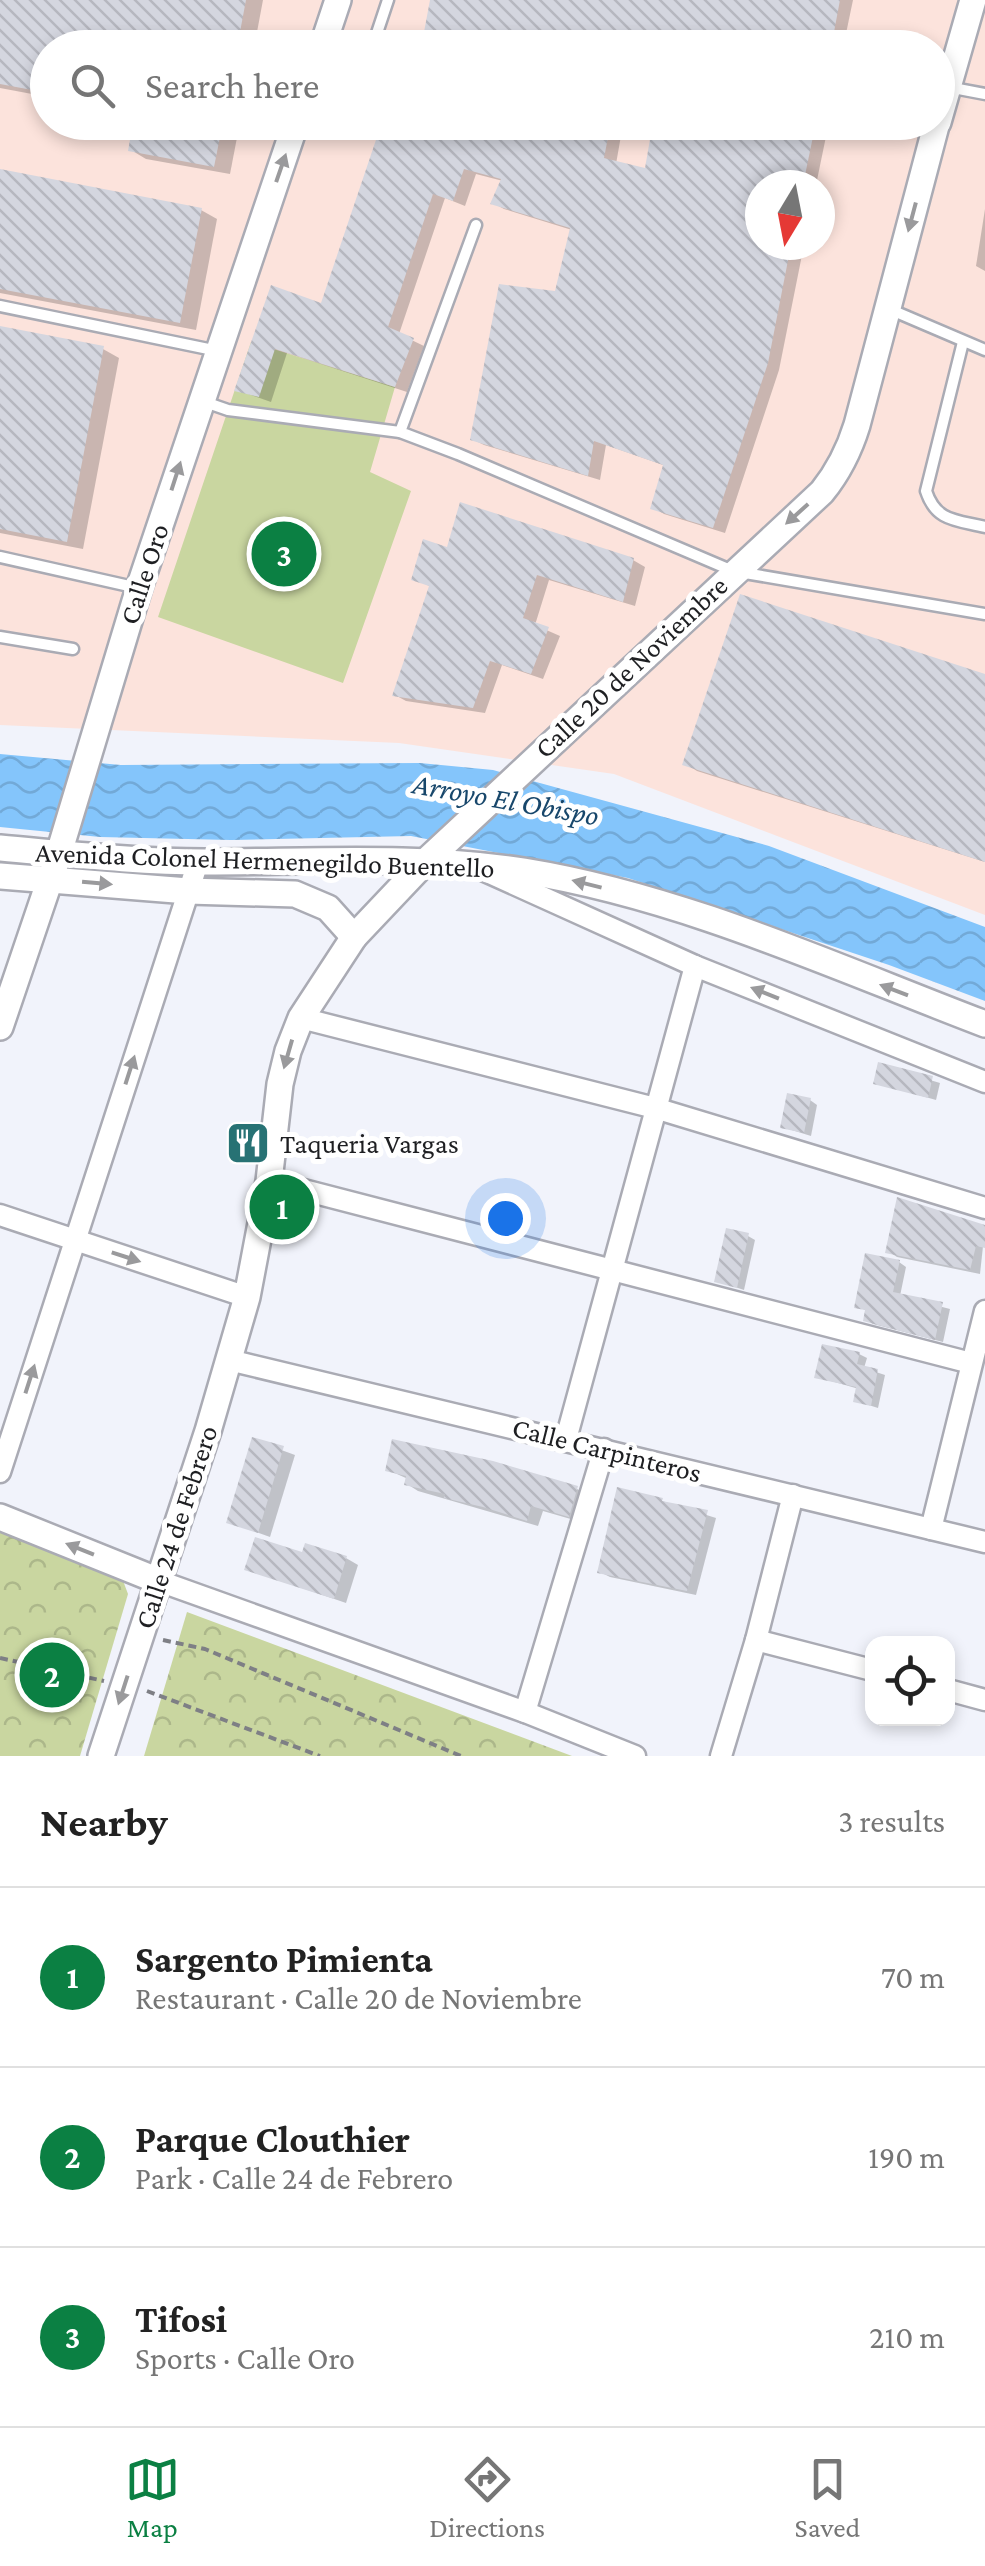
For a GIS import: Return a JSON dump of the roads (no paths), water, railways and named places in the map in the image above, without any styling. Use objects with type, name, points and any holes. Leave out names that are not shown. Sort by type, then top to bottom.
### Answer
[{"type":"street","points":[[328,30],[338,0]]},
{"type":"street","name":"Calle 20 de Noviembre","points":[[955,60],[973,0]]},
{"type":"street","name":"Calle Oro","points":[[0,1027],[61,846],[139,588],[290,140]]},
{"type":"street","name":"Calle 20 de Noviembre","points":[[247,1296],[269,1181],[280,1084],[300,1018],[354,938],[425,862],[822,492],[836,474],[853,438],[932,140]]},
{"type":"street","name":"Avenida Colonel Hermenegildo Buentello","points":[[0,848],[61,846],[198,862],[468,864],[582,883],[706,918],[985,1024]]},
{"type":"street","points":[[0,1472],[198,862]]},
{"type":"street","points":[[468,864],[696,966],[985,1082]]},
{"type":"street","points":[[0,876],[188,891],[296,894],[328,908],[354,938]]},
{"type":"street","points":[[566,1439],[696,966]]},
{"type":"street","points":[[300,1018],[655,1108],[985,1208]]},
{"type":"street","points":[[269,1181],[971,1363]]},
{"type":"street","points":[[0,1215],[247,1296]]},
{"type":"street","name":"Calle 24 de Febrero","points":[[100,1756],[247,1296]]},
{"type":"street","points":[[931,1529],[985,1311]]},
{"type":"street","name":"Calle Carpinteros","points":[[229,1360],[985,1542]]},
{"type":"street","points":[[525,1712],[604,1449]]},
{"type":"street","points":[[720,1756],[756,1640],[792,1495]]},
{"type":"street","points":[[0,1518],[635,1756]]},
{"type":"street","points":[[756,1640],[865,1668]]},
{"type":"street","points":[[955,1692],[985,1700]]},
{"type":"lane","points":[[378,30],[388,0]]},
{"type":"lane","points":[[955,88],[985,94]]},
{"type":"lane","points":[[400,432],[476,225]]},
{"type":"lane","points":[[0,306],[218,351]]},
{"type":"lane","points":[[888,309],[985,350]]},
{"type":"lane","points":[[962,342],[926,491],[931,507],[944,517],[985,527]]},
{"type":"lane","points":[[201,401],[228,410],[400,432],[733,571],[985,614]]},
{"type":"lane","points":[[0,557],[139,588]]},
{"type":"lane","points":[[0,637],[73,650]]},
{"type":"water","name":"Arroyo El Obispo","points":[[0,754],[121,765],[420,763],[493,770],[769,846],[985,927],[985,1001],[628,878],[411,836],[231,840],[100,837],[0,827]]},
{"type":"place","name":"Tifosi","points":[[284,554]]},
{"type":"place","name":"Taqueria Vargas","points":[[248,1143]]},
{"type":"place","name":"Sargento Pimienta","points":[[282,1207]]},
{"type":"place","name":"Parque Clouthier","points":[[52,1675]]}]
